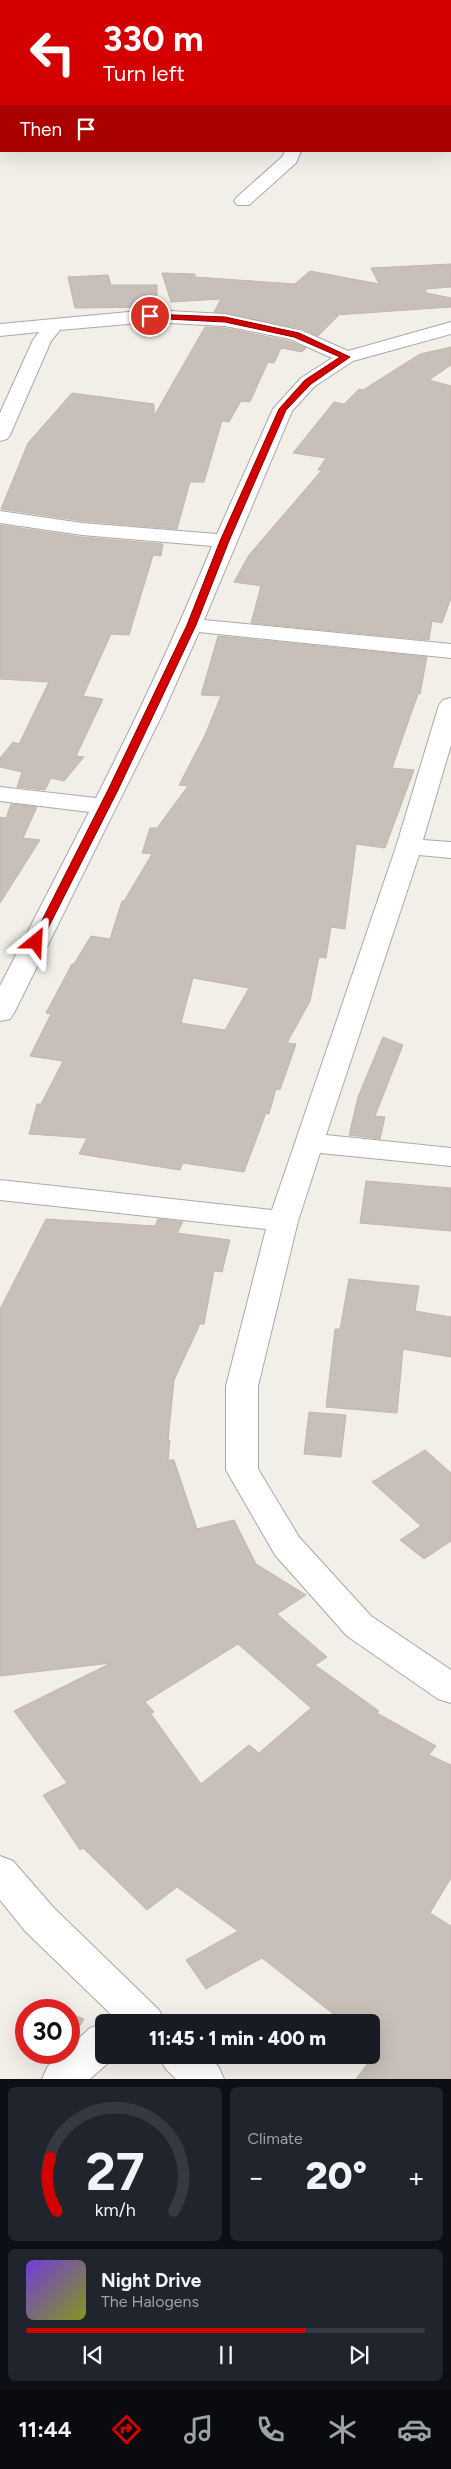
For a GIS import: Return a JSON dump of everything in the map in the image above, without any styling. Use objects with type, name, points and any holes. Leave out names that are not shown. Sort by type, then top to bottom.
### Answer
[{"type":"street","points":[[243,201],[290,159],[294,152]]},
{"type":"street","points":[[0,330],[150,316],[225,320],[296,335],[346,357]]},
{"type":"street","points":[[0,435],[42,340],[54,326]]},
{"type":"street","points":[[0,1013],[105,806],[192,625],[225,541],[283,409],[308,382],[346,357],[451,328]]},
{"type":"street","points":[[0,518],[82,529],[225,541]]},
{"type":"street","points":[[192,625],[451,651]]},
{"type":"street","points":[[451,705],[409,847],[282,1221],[242,1386],[242,1470],[287,1546],[359,1626],[451,1689]]},
{"type":"street","points":[[0,794],[105,806]]},
{"type":"street","points":[[409,847],[451,850]]},
{"type":"street","points":[[309,1143],[451,1157]]},
{"type":"street","points":[[0,1190],[282,1221]]},
{"type":"street","points":[[0,1872],[39,1919],[130,2014]]},
{"type":"street","points":[[62,2079],[95,2049]]},
{"type":"street","points":[[188,2064],[204,2079]]},
{"type":"building","points":[[451,264],[451,287],[425,289],[427,293],[451,298],[451,307],[336,315],[338,316],[318,336],[303,329],[214,312],[221,299],[171,302],[162,273],[195,274],[195,277],[295,284],[310,271],[379,284],[371,268]]},
{"type":"building","points":[[108,275],[111,285],[157,285],[157,307],[75,308],[68,277]]},
{"type":"building","points":[[205,327],[225,328],[289,341],[306,348],[302,352],[281,348],[274,363],[268,362],[250,402],[241,401],[229,422],[222,421],[204,482],[190,482],[177,529],[82,521],[1,509],[28,443],[72,393],[154,404],[154,416]]},
{"type":"building","points":[[451,347],[451,365],[429,380],[451,386],[451,598],[442,623],[432,621],[429,640],[251,623],[261,586],[234,582],[249,555],[322,470],[318,470],[326,458],[293,453],[334,402],[344,404],[359,389],[363,390],[420,354]]},
{"type":"building","points":[[0,525],[82,537],[163,544],[161,556],[153,555],[129,635],[111,634],[83,696],[103,699],[76,756],[84,757],[64,781],[51,778],[45,790],[17,787],[22,772],[0,767],[0,758],[13,742],[19,744],[49,682],[0,679]]},
{"type":"building","points":[[218,636],[427,657],[420,694],[418,694],[392,768],[414,770],[385,848],[356,844],[345,929],[331,927],[326,958],[319,957],[310,1001],[287,1043],[296,1044],[280,1090],[276,1089],[269,1114],[266,1113],[244,1172],[183,1163],[180,1170],[79,1154],[87,1138],[29,1134],[37,1104],[41,1104],[63,1061],[30,1056],[51,1014],[46,1013],[72,964],[74,964],[91,936],[110,939],[122,901],[124,901],[152,854],[142,853],[150,828],[157,828],[188,786],[179,785],[205,735],[221,696],[201,695]],"holes":[[[193,978],[249,988],[225,1030],[181,1023]]]},
{"type":"building","points":[[11,804],[37,807],[23,838],[40,840],[0,903],[0,817],[6,818]]},
{"type":"building","points":[[383,1037],[403,1045],[375,1116],[385,1117],[380,1139],[349,1135],[358,1097]]},
{"type":"building","points":[[366,1181],[451,1188],[451,1231],[360,1223]]},
{"type":"building","points":[[46,1219],[155,1226],[158,1219],[183,1222],[177,1233],[230,1240],[222,1272],[214,1271],[204,1324],[200,1324],[174,1380],[168,1460],[174,1460],[197,1529],[234,1520],[256,1564],[306,1595],[277,1614],[327,1657],[315,1665],[379,1711],[377,1713],[436,1746],[429,1755],[451,1765],[451,1878],[430,1913],[451,1926],[451,2079],[356,2079],[367,2064],[380,2064],[380,2014],[333,2014],[262,1958],[206,1989],[186,1960],[238,1931],[177,1887],[147,1910],[83,1848],[80,1850],[43,1795],[67,1783],[14,1711],[111,1663],[0,1676],[0,1309]],"holes":[[[238,1644],[311,1708],[259,1753],[249,1745],[201,1784],[151,1714],[154,1712],[145,1702]]]},
{"type":"building","points":[[349,1279],[419,1286],[415,1311],[451,1317],[451,1357],[403,1349],[397,1413],[326,1407],[335,1329],[340,1329]]},
{"type":"building","points":[[309,1412],[346,1415],[341,1457],[304,1454]]},
{"type":"building","points":[[425,1450],[451,1473],[451,1541],[424,1559],[400,1540],[421,1526],[372,1482]]},
{"type":"building","points":[[80,2017],[84,2019],[80,2026]]},
{"type":"route","points":[[36,942],[151,713],[192,625],[225,541],[283,409],[308,382],[346,357],[296,335],[225,320],[150,316]]}]
